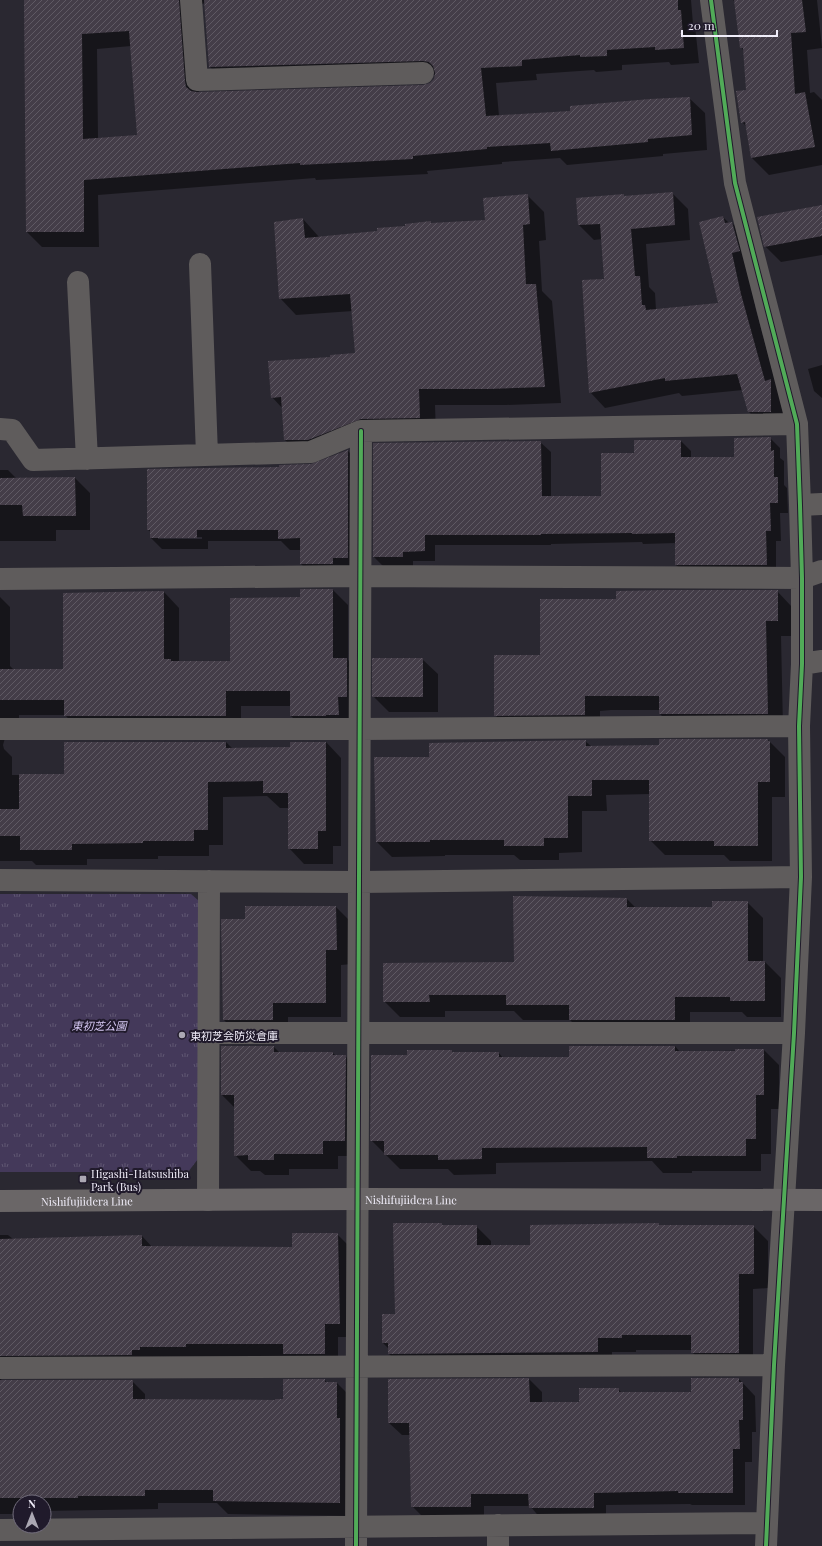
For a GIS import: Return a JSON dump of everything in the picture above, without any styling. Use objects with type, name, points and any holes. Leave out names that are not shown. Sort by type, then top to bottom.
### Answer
[{"type":"main road","name":"Nishifujiidera Line","points":[[0,1201],[358,1199],[822,1200]]},
{"type":"street","points":[[191,0],[197,80],[423,74]]},
{"type":"street","points":[[711,0],[735,183],[797,424],[800,505],[812,574],[812,663],[799,726],[801,877],[794,1034],[774,1365],[766,1546]]},
{"type":"street","points":[[200,264],[207,455]]},
{"type":"street","points":[[78,282],[87,459]]},
{"type":"street","points":[[0,429],[12,430],[33,460],[311,452],[361,431],[797,424]]},
{"type":"street","points":[[356,1536],[361,431]]},
{"type":"street","points":[[800,505],[822,504]]},
{"type":"street","points":[[0,579],[812,574]]},
{"type":"street","points":[[0,730],[360,730],[799,726]]},
{"type":"street","points":[[0,880],[359,882],[801,877]]},
{"type":"street","points":[[208,1200],[209,882]]},
{"type":"street","points":[[208,1034],[794,1034]]},
{"type":"street","points":[[0,1368],[774,1365]]},
{"type":"street","points":[[0,1530],[356,1536],[498,1535],[767,1523]]},
{"type":"green space","name":"東初芝公園","points":[[0,894],[191,894],[199,901],[198,1159],[188,1172],[0,1172]]},
{"type":"building","points":[[24,0],[179,0],[186,87],[191,91],[197,92],[423,85],[430,83],[434,79],[435,73],[433,66],[429,62],[423,61],[209,67],[204,0],[678,0],[678,10],[681,10],[684,48],[655,50],[655,47],[607,50],[607,56],[580,57],[580,55],[522,60],[522,66],[481,68],[486,116],[570,111],[570,106],[690,97],[692,135],[648,139],[648,142],[551,151],[550,143],[487,147],[487,149],[413,156],[413,159],[300,165],[300,163],[84,180],[84,232],[26,232]],"holes":[[[129,31],[137,135],[83,139],[82,34]]]},
{"type":"building","points":[[734,0],[802,0],[806,32],[791,33],[795,94],[805,92],[815,147],[751,158],[745,122],[741,123],[736,91],[746,90],[743,48],[740,48]]},
{"type":"building","points":[[673,192],[675,225],[631,229],[635,276],[640,276],[642,305],[645,305],[646,310],[718,303],[699,222],[723,216],[725,223],[732,222],[740,251],[732,253],[741,294],[765,381],[771,379],[771,412],[748,412],[737,374],[665,381],[665,378],[589,393],[582,280],[604,279],[600,224],[578,225],[576,198]]},
{"type":"building","points":[[528,194],[530,224],[523,225],[526,284],[536,284],[545,387],[419,389],[420,418],[361,419],[308,440],[284,440],[281,397],[271,398],[268,361],[330,357],[330,355],[355,353],[350,294],[279,299],[274,222],[303,218],[305,238],[377,231],[377,228],[405,226],[405,224],[431,221],[431,223],[485,220],[483,198]]},
{"type":"building","points":[[822,205],[822,236],[764,247],[757,217]]},
{"type":"building","points":[[771,437],[771,451],[774,450],[774,477],[778,477],[778,503],[770,503],[771,531],[766,531],[767,565],[675,565],[675,533],[425,535],[425,551],[403,552],[403,557],[373,557],[373,443],[541,441],[542,496],[601,496],[601,453],[634,453],[634,440],[681,440],[681,457],[734,457],[734,438]]},
{"type":"building","points":[[348,450],[348,558],[333,558],[333,564],[300,564],[300,538],[278,539],[278,530],[197,530],[197,538],[150,538],[150,530],[147,530],[147,469],[279,467],[279,465],[311,464]]},
{"type":"building","points":[[75,477],[76,516],[23,516],[22,505],[0,505],[0,478]]},
{"type":"building","points":[[300,589],[333,589],[333,658],[347,658],[347,697],[338,697],[339,715],[290,716],[290,691],[226,691],[226,716],[64,716],[64,700],[0,700],[0,669],[63,669],[63,593],[164,591],[164,659],[171,659],[171,661],[230,661],[230,598],[300,597]]},
{"type":"building","points":[[778,590],[778,621],[766,621],[768,714],[659,714],[659,696],[585,696],[585,715],[494,716],[494,655],[540,655],[540,599],[616,599],[616,591]]},
{"type":"building","points":[[372,658],[423,658],[423,697],[372,697]]},
{"type":"building","points":[[659,739],[768,739],[768,741],[770,741],[770,782],[758,782],[758,846],[714,846],[714,841],[649,841],[649,780],[592,780],[592,796],[568,796],[568,838],[544,838],[544,846],[504,846],[504,840],[376,842],[374,757],[429,757],[429,743],[586,740],[586,746],[659,745]]},
{"type":"building","points":[[64,742],[226,742],[226,748],[290,747],[290,742],[326,742],[326,831],[318,831],[318,849],[288,849],[288,793],[263,793],[263,781],[208,782],[208,830],[194,830],[194,841],[143,841],[143,843],[72,844],[72,850],[20,850],[20,836],[0,836],[0,809],[19,809],[19,774],[64,774]]},
{"type":"building","points":[[513,896],[627,898],[627,907],[712,907],[712,901],[748,901],[748,961],[765,961],[765,1001],[730,1001],[730,997],[675,997],[675,1020],[569,1020],[569,1005],[506,1005],[506,995],[429,995],[430,1002],[383,1002],[383,963],[514,962]]},
{"type":"building","points":[[245,906],[336,906],[337,950],[326,950],[326,1003],[273,1003],[273,1020],[223,1020],[221,919],[245,919]]},
{"type":"building","points":[[221,1046],[274,1046],[274,1052],[333,1052],[333,1055],[346,1055],[345,1141],[323,1141],[323,1154],[274,1154],[274,1160],[248,1160],[248,1155],[234,1156],[234,1095],[221,1095]]},
{"type":"building","points":[[569,1046],[675,1046],[675,1051],[735,1051],[735,1049],[764,1049],[764,1095],[756,1095],[756,1139],[746,1139],[746,1156],[677,1156],[677,1158],[647,1158],[647,1147],[482,1148],[482,1159],[438,1160],[438,1155],[384,1155],[384,1141],[370,1141],[371,1055],[407,1055],[407,1050],[452,1050],[452,1052],[499,1052],[499,1057],[569,1057]]},
{"type":"building","points":[[393,1223],[477,1225],[477,1245],[530,1245],[530,1225],[659,1223],[659,1225],[754,1225],[754,1274],[739,1274],[739,1353],[691,1353],[691,1335],[622,1335],[622,1338],[598,1338],[598,1352],[388,1354],[388,1343],[382,1343],[382,1314],[395,1314]]},
{"type":"building","points":[[292,1233],[338,1233],[340,1324],[325,1324],[325,1354],[283,1354],[283,1344],[186,1344],[186,1347],[140,1347],[140,1350],[132,1350],[132,1355],[0,1356],[0,1239],[142,1235],[142,1246],[292,1247]]},
{"type":"building","points":[[529,1378],[530,1402],[579,1402],[579,1388],[619,1388],[619,1392],[691,1392],[691,1378],[739,1378],[739,1382],[743,1382],[743,1420],[739,1420],[740,1449],[733,1449],[733,1493],[678,1493],[678,1491],[594,1493],[594,1508],[529,1508],[528,1494],[471,1494],[471,1507],[411,1507],[409,1423],[388,1423],[388,1379]]},
{"type":"building","points":[[283,1379],[325,1379],[325,1382],[337,1382],[337,1418],[340,1418],[340,1503],[213,1501],[213,1490],[145,1490],[145,1496],[78,1496],[78,1498],[52,1498],[52,1494],[12,1494],[12,1498],[0,1498],[0,1380],[133,1380],[133,1399],[283,1399]]},
{"type":"cycle path","points":[[711,0],[735,183],[797,424],[800,505],[802,578],[802,664],[799,726],[801,877],[794,1033],[774,1365],[766,1546]]},
{"type":"cycle path","points":[[356,1546],[361,431]]},
{"type":"place","name":"東初芝会防災倉庫","points":[[182,1035]]},
{"type":"place","name":"Higashi-Hatsushiba Park (Bus)","points":[[83,1179]]}]
